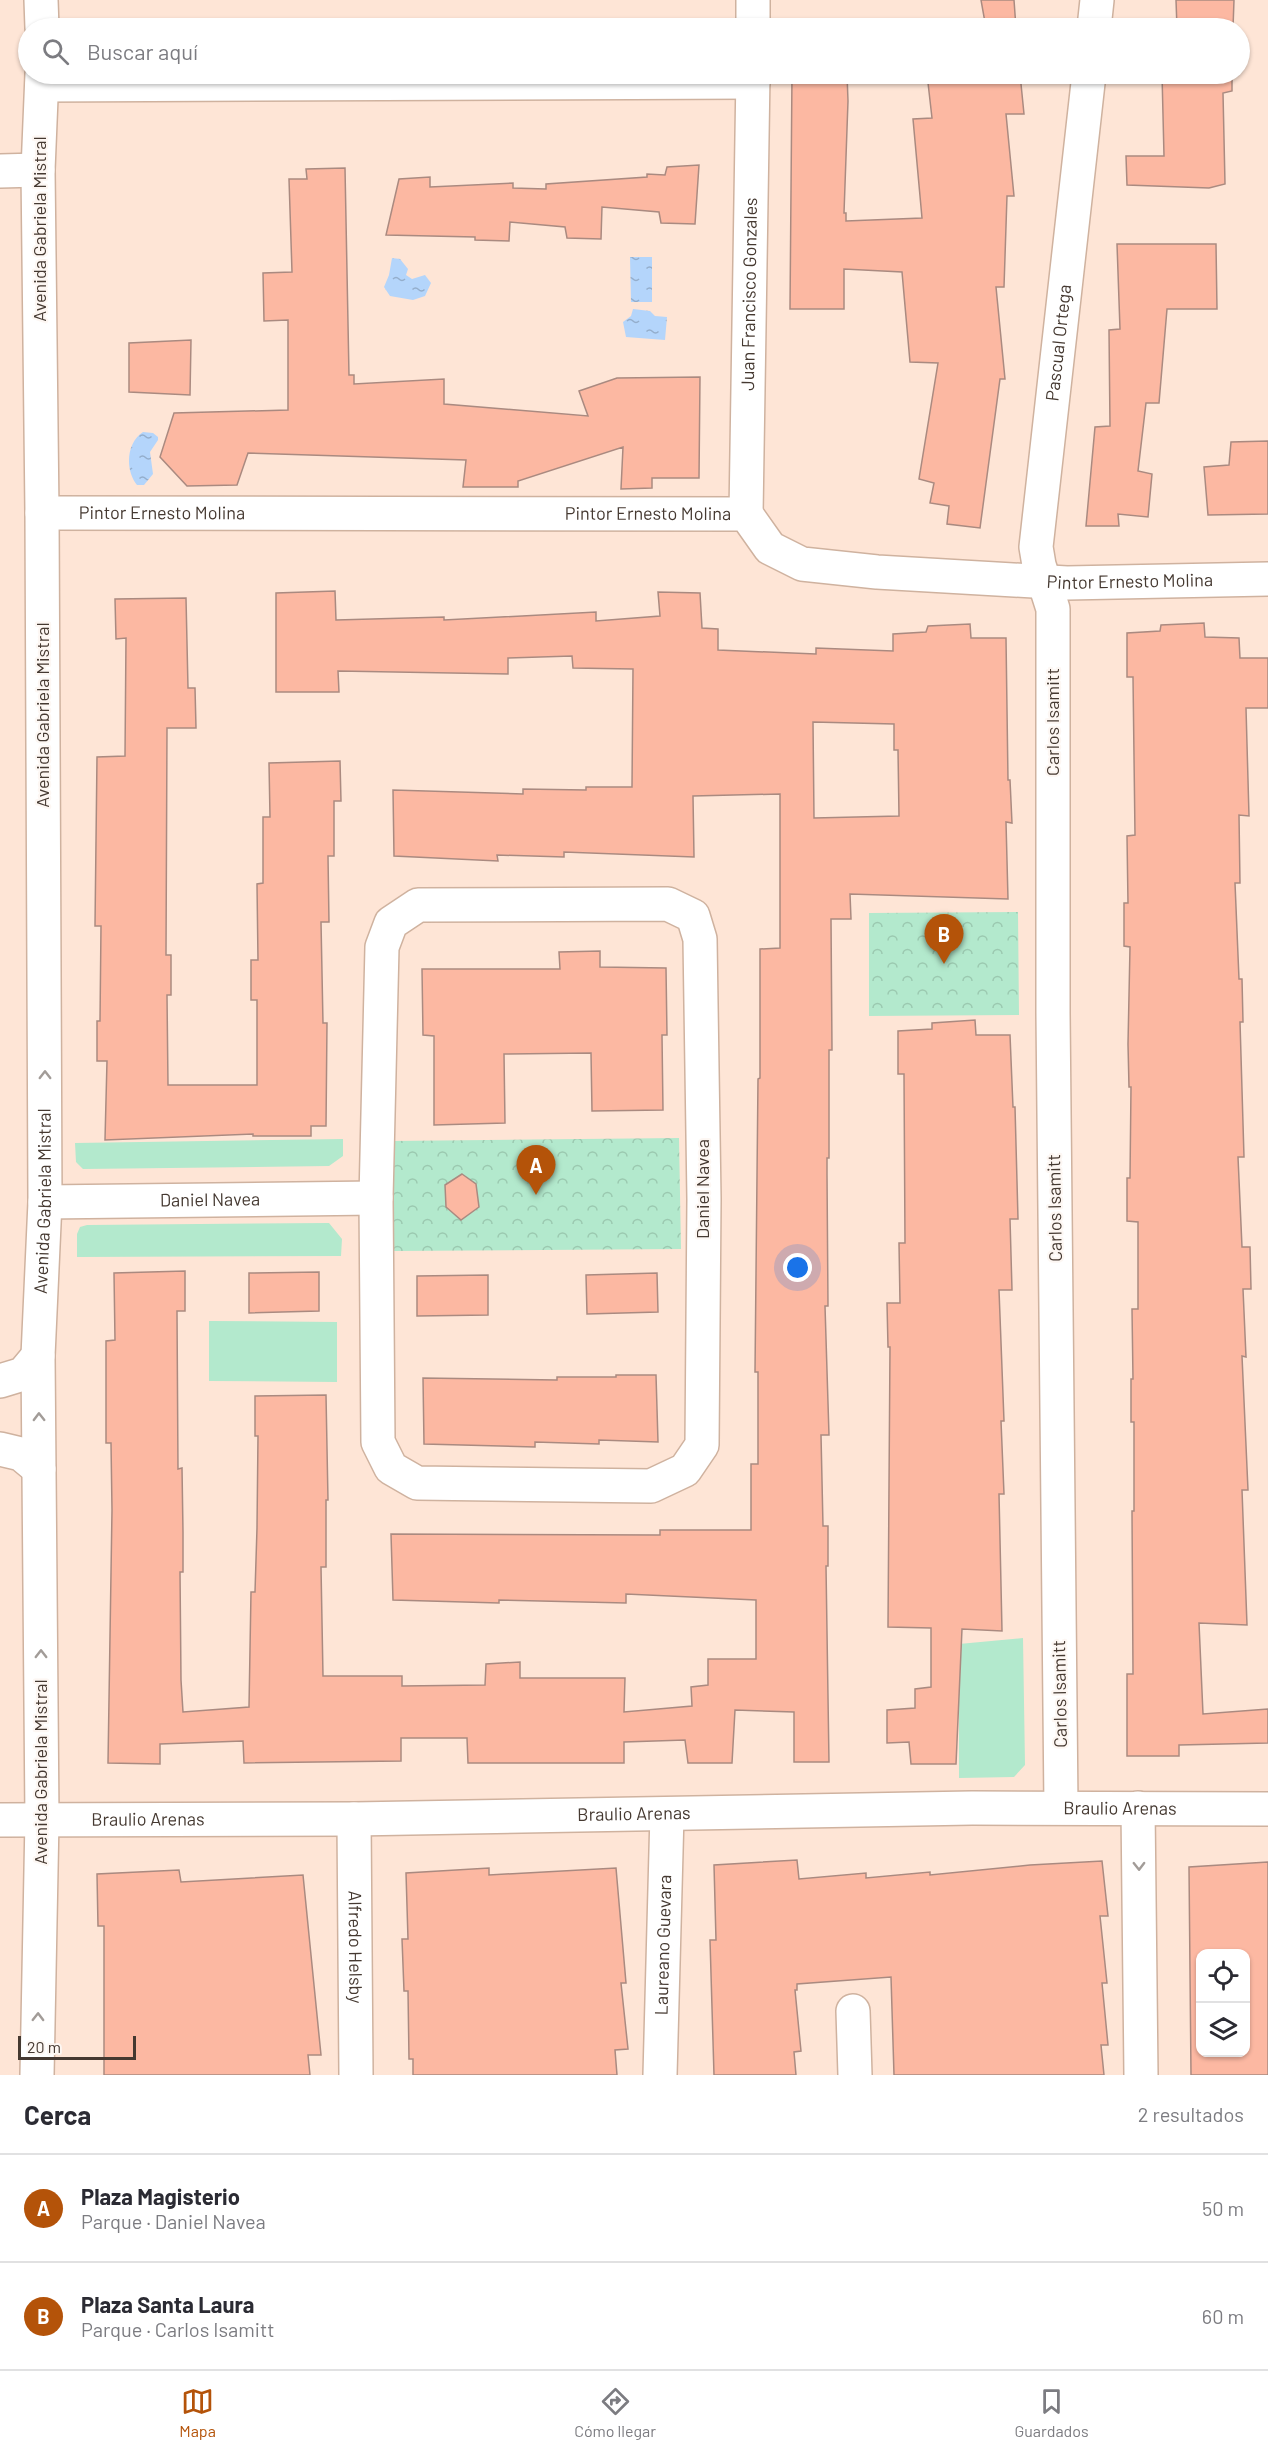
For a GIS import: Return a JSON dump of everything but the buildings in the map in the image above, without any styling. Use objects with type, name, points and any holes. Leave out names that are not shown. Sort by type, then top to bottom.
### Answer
[{"type":"street","points":[[41,0],[42,18]]},
{"type":"street","points":[[753,0],[753,18]]},
{"type":"street","points":[[1095,18],[1097,0]]},
{"type":"street","name":"Avenida Gabriela Mistral","points":[[37,2075],[42,1819],[38,1356],[45,1202],[38,170],[42,84]]},
{"type":"street","name":"Juan Francisco Gonzales","points":[[746,514],[753,84]]},
{"type":"street","name":"Pascual Ortega","points":[[1049,596],[1039,565],[1036,546],[1088,84]]},
{"type":"street","points":[[0,171],[38,170]]},
{"type":"street","name":"Pintor Ernesto Molina","points":[[42,513],[746,514],[770,548],[802,564],[1049,596],[1268,579]]},
{"type":"street","name":"Carlos Isamitt","points":[[1049,596],[1061,1807]]},
{"type":"street","name":"Daniel Navea","points":[[668,904],[693,916],[700,939],[704,1199],[702,1445],[685,1470],[651,1486],[417,1483],[391,1468],[378,1442],[376,1198],[382,947],[391,923],[418,905],[668,904]]},
{"type":"street","name":"Daniel Navea","points":[[45,1202],[376,1198]]},
{"type":"street","points":[[0,1381],[23,1374],[38,1356]]},
{"type":"street","points":[[0,1449],[21,1454],[39,1469]]},
{"type":"street","name":"Braulio Arenas","points":[[0,1820],[354,1819],[1061,1807],[1268,1809]]},
{"type":"street","points":[[1138,1808],[1142,2075]]},
{"type":"street","name":"Laureano Guevara","points":[[660,2075],[667,1814]]},
{"type":"street","name":"Alfredo Helsby","points":[[354,1819],[356,2075]]},
{"type":"street","points":[[853,2011],[855,2075]]},
{"type":"green space","points":[[1018,912],[1019,1015],[869,1016],[869,913]]},
{"type":"green space","points":[[679,1138],[681,1249],[392,1251],[391,1141]]},
{"type":"green space","points":[[343,1139],[343,1156],[329,1166],[83,1169],[76,1162],[75,1143]]},
{"type":"green space","points":[[329,1223],[342,1239],[341,1256],[77,1257],[77,1234],[80,1227],[87,1225]]},
{"type":"green space","points":[[209,1321],[337,1322],[337,1382],[209,1381]]},
{"type":"green space","points":[[1023,1638],[1025,1765],[1014,1777],[959,1778],[959,1644]]},
{"type":"water","points":[[630,257],[652,257],[652,302],[631,302]]},
{"type":"water","points":[[392,258],[400,259],[408,269],[406,275],[412,279],[425,275],[431,283],[425,296],[413,300],[390,296],[384,287]]},
{"type":"water","points":[[633,309],[650,311],[655,316],[667,317],[665,340],[626,337],[623,322],[631,316]]},
{"type":"water","points":[[143,432],[153,433],[158,440],[150,452],[153,474],[144,485],[137,485],[130,472],[129,457],[133,443]]},
{"type":"place","name":"Plaza Santa Laura","points":[[944,964]]},
{"type":"place","name":"Plaza Magisterio","points":[[536,1195]]}]
